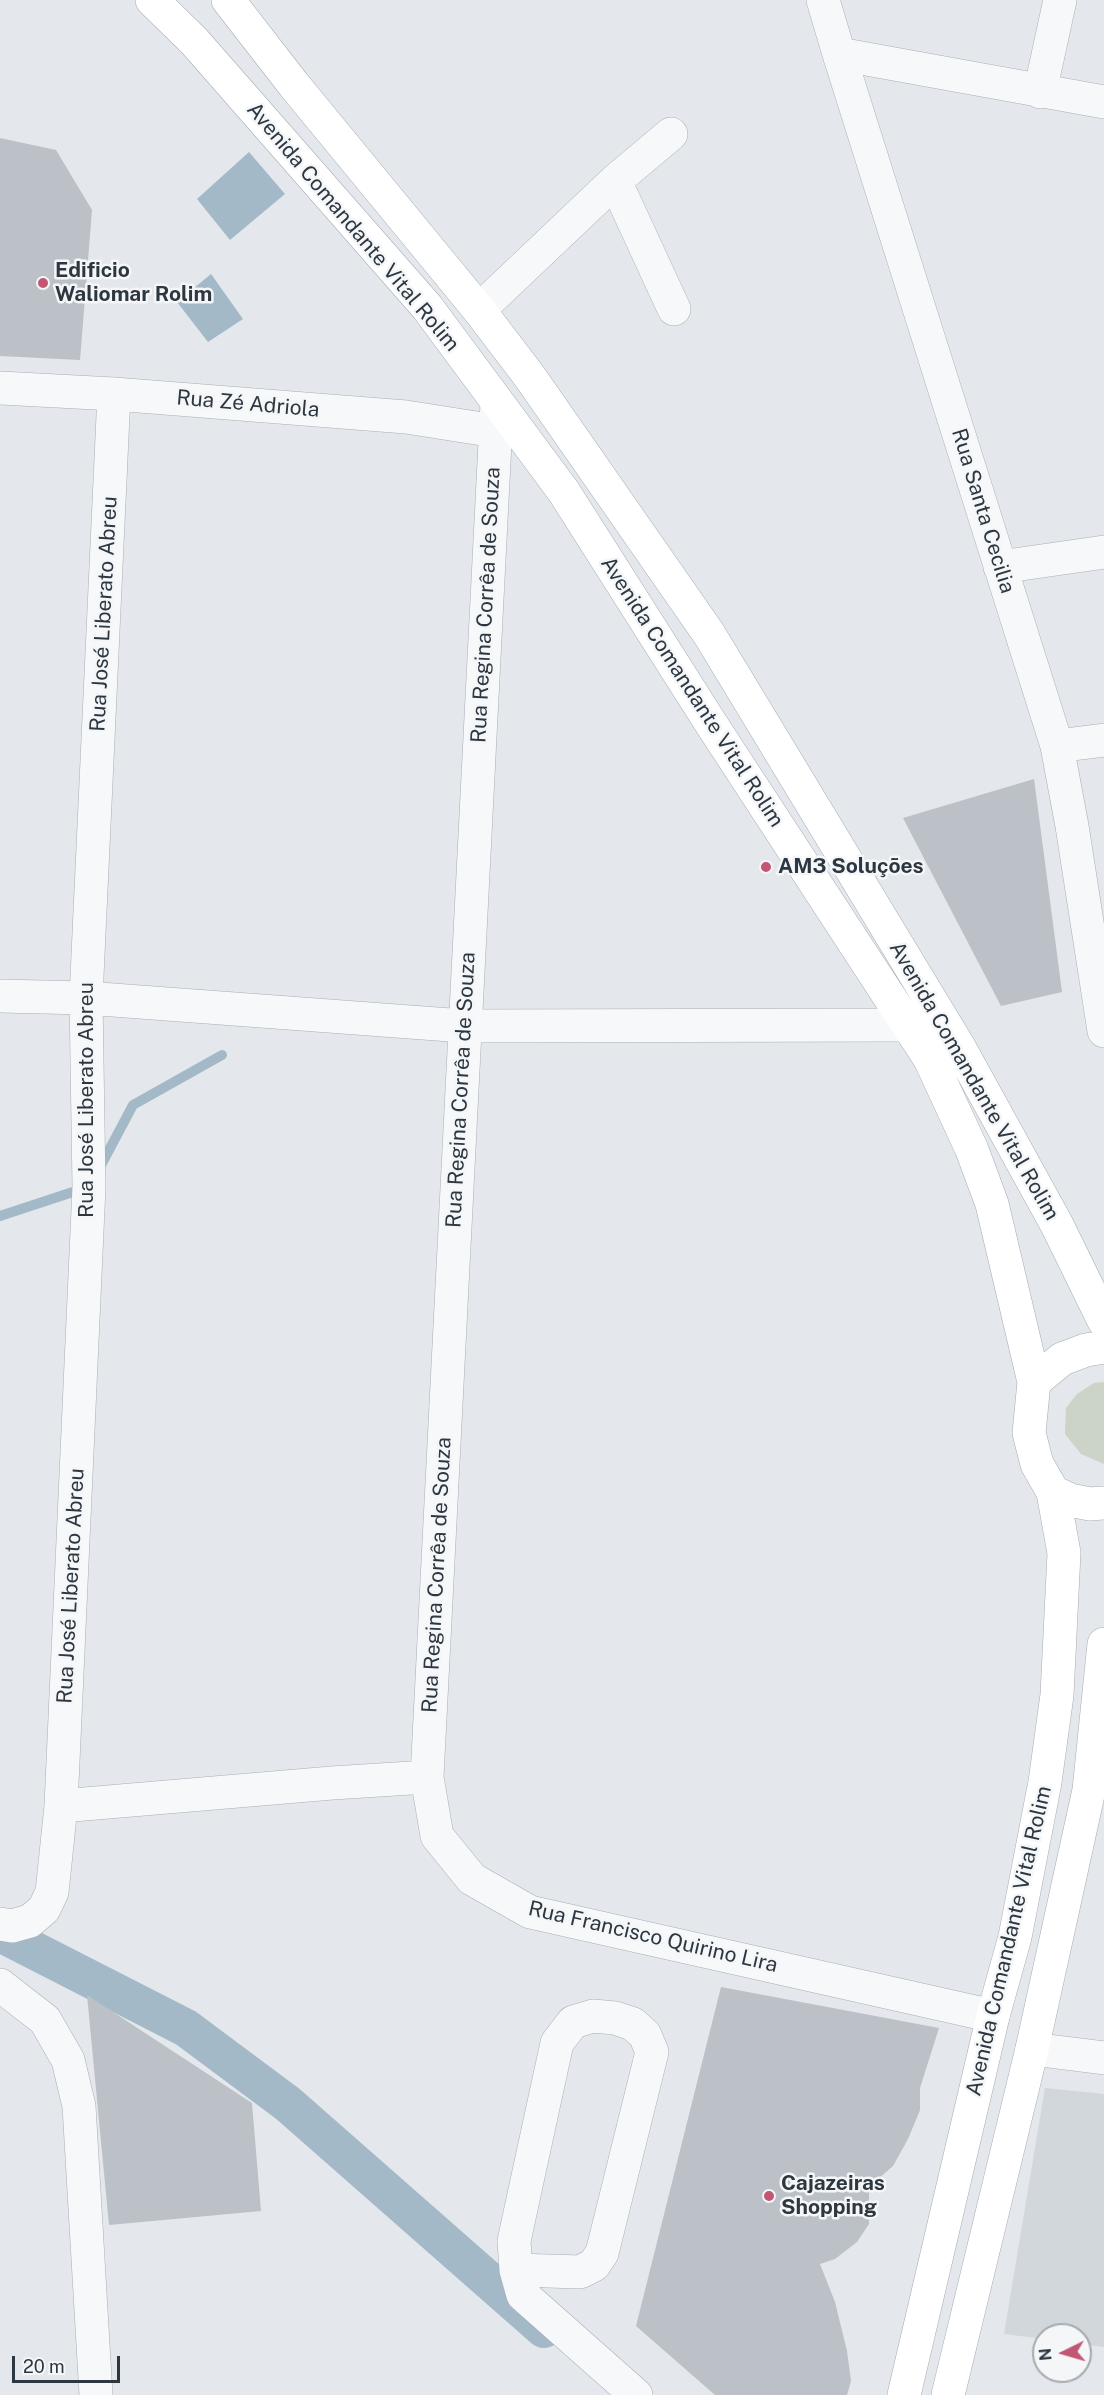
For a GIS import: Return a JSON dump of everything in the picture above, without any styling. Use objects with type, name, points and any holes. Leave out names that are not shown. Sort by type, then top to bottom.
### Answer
[{"type":"main road","name":"Avenida Comandante Vital Rolim","points":[[152,0],[194,41],[427,307],[496,417],[564,492],[930,1059],[972,1150],[992,1204],[1034,1382],[1029,1433],[1037,1464],[1053,1492],[1064,1553],[1058,1695],[1045,1782],[1017,1926],[993,2016],[904,2395]]},
{"type":"main road","name":"Avenida Comandante Vital Rolim","points":[[228,0],[301,94],[479,310],[530,377],[709,634],[959,1047],[1057,1225],[1104,1321]]},
{"type":"main road","points":[[1034,1382],[1062,1359],[1086,1350],[1104,1347]]},
{"type":"main road","points":[[1053,1492],[1070,1500],[1090,1504],[1104,1503]]},
{"type":"main road","points":[[948,2395],[1032,2049],[1089,1790],[1104,1644]]},
{"type":"street","name":"Rua Santa Cecilia","points":[[824,0],[838,54],[1057,746],[1104,1031]]},
{"type":"street","points":[[1040,92],[1060,0]]},
{"type":"street","points":[[838,54],[1104,102]]},
{"type":"street","points":[[479,310],[615,181],[671,134]]},
{"type":"street","points":[[615,181],[674,309]]},
{"type":"street","name":"Rua Zé Adriola","points":[[0,388],[114,394],[405,417],[496,417]]},
{"type":"street","name":"Rua José Liberato Abreu","points":[[0,1924],[12,1926],[30,1921],[44,1909],[52,1892],[61,1806],[89,1187],[87,998],[114,394]]},
{"type":"street","name":"Rua Regina Corrêa de Souza","points":[[426,1777],[496,417]]},
{"type":"street","points":[[1000,567],[1104,552]]},
{"type":"street","points":[[1057,746],[1104,740]]},
{"type":"street","points":[[0,996],[87,998],[464,1026],[907,1025]]},
{"type":"street","points":[[61,1806],[426,1777]]},
{"type":"street","name":"Rua Francisco Quirino Lira","points":[[426,1777],[437,1836],[472,1879],[530,1912],[993,2016]]},
{"type":"street","points":[[0,1985],[45,2020],[68,2060],[79,2106],[96,2395]]},
{"type":"street","points":[[516,2270],[580,2272],[594,2265],[602,2253],[652,2052],[645,2035],[633,2024],[615,2018],[593,2016],[573,2022],[557,2043],[514,2241],[516,2270],[523,2295],[636,2395]]},
{"type":"street","points":[[1032,2049],[1104,2058]]},
{"type":"shaded area","points":[[1045,2088],[1104,2094],[1104,2347],[1092,2346],[1092,2323],[1032,2323],[1032,2338],[1004,2334]]},
{"type":"green space","points":[[1104,1382],[1104,1464],[1081,1454],[1065,1434],[1066,1408],[1077,1394],[1094,1383]]},
{"type":"water","points":[[249,152],[285,194],[230,240],[197,199]]},
{"type":"water","points":[[211,274],[243,319],[208,342],[177,302]]},
{"type":"building","name":"Edificio Waliomar Rolim","points":[[0,138],[56,150],[92,210],[80,360],[0,356]]},
{"type":"building","points":[[1034,779],[1062,992],[1001,1006],[903,818]]},
{"type":"building","name":"Cajazeiras Shopping","points":[[721,1987],[939,2028],[920,2088],[920,2110],[908,2139],[893,2166],[869,2187],[869,2224],[857,2242],[835,2259],[820,2264],[835,2302],[847,2351],[851,2381],[847,2395],[715,2395],[636,2326]]},
{"type":"building","points":[[87,1995],[252,2103],[261,2211],[109,2225]]},
{"type":"waterway","points":[[99,1169],[133,1105],[222,1055]]},
{"type":"waterway","points":[[0,1216],[85,1188]]},
{"type":"waterway","points":[[0,1933],[186,2028],[288,2104],[544,2329]]},
{"type":"place","name":"Edificio Waliomar Rolim","points":[[43,283]]},
{"type":"place","name":"AM3 Soluções","points":[[766,867]]},
{"type":"place","name":"Cajazeiras Shopping","points":[[769,2196]]}]
